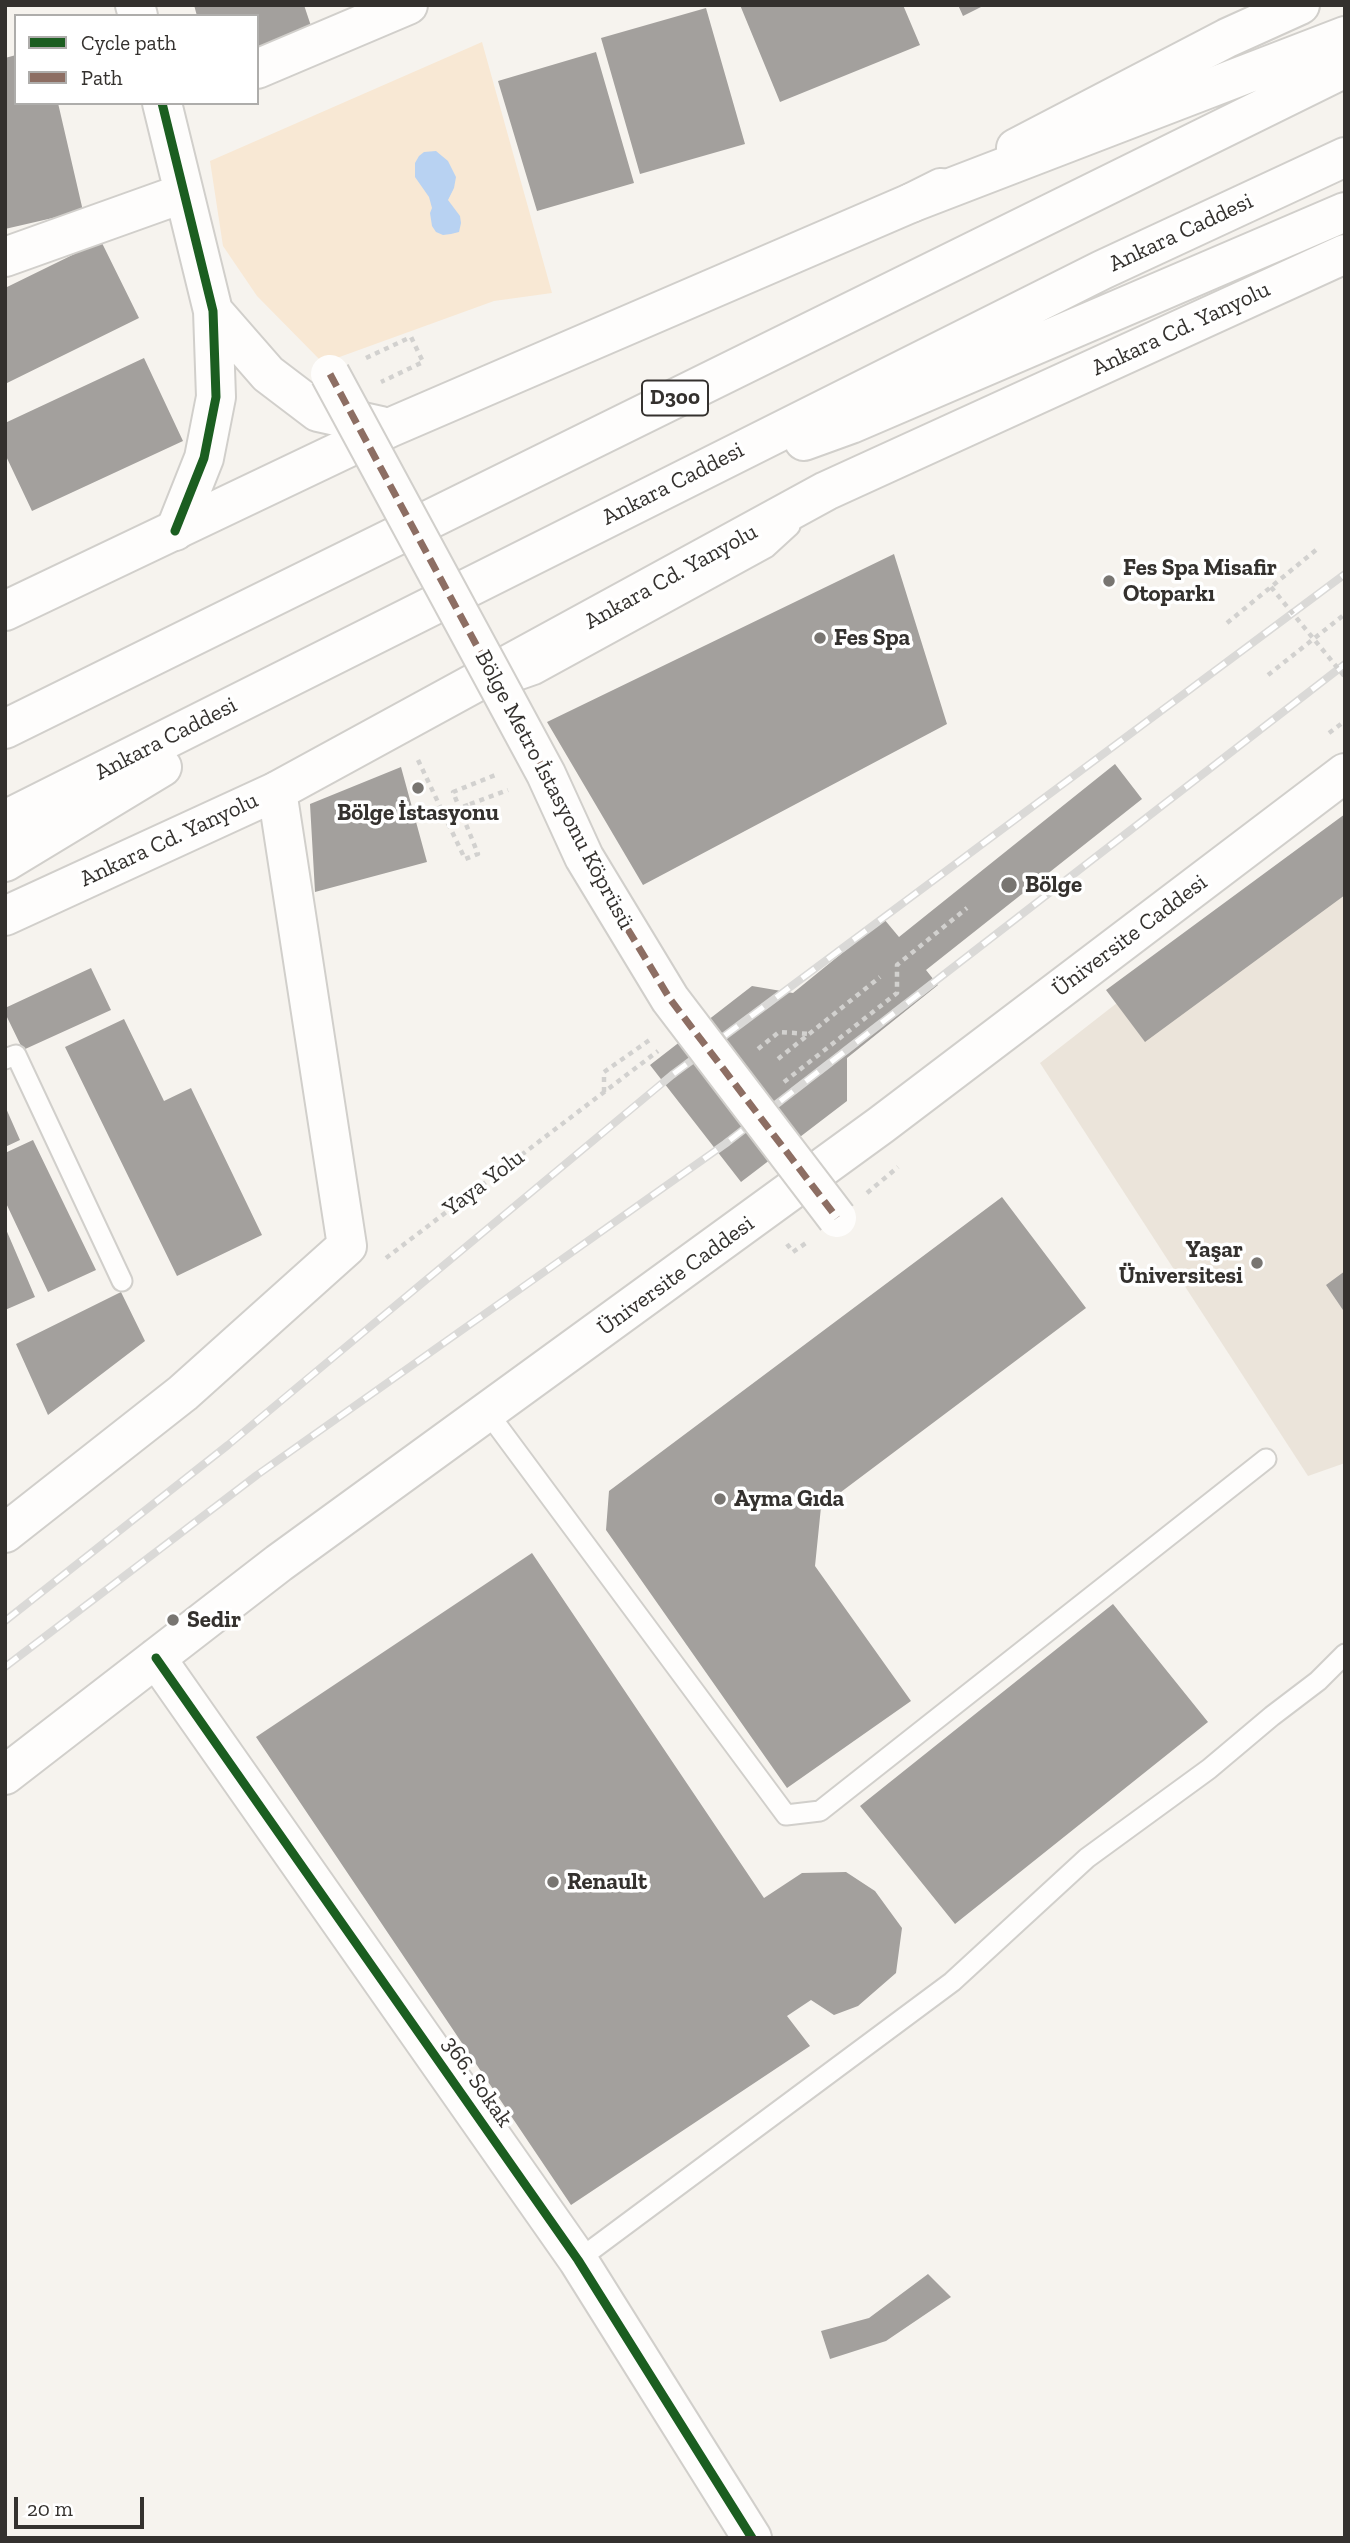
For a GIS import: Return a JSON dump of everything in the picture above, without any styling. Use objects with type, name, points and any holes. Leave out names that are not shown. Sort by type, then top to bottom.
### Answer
[{"type":"main road","points":[[259,68],[408,5]]},
{"type":"main road","points":[[911,203],[1227,38],[1300,5]]},
{"type":"main road","points":[[5,611],[389,428],[911,203],[1345,36]]},
{"type":"main road","name":"D300","points":[[5,729],[1345,68]]},
{"type":"main road","points":[[167,105],[184,193],[213,311],[216,397],[204,458],[175,531]]},
{"type":"main road","name":"Ankara Caddesi","points":[[5,820],[1102,270],[1345,157]]},
{"type":"main road","points":[[5,257],[184,193]]},
{"type":"main road","points":[[654,493],[851,424],[1345,212]]},
{"type":"main road","name":"Ankara Cd. Yanyolu","points":[[5,916],[276,791],[826,491],[1345,254]]},
{"type":"main road","points":[[213,311],[268,373],[318,412],[389,428]]},
{"type":"main road","name":"Bölge Metro İstasyonu Köprüsü","points":[[330,373],[546,774],[584,857],[670,999],[837,1218]]},
{"type":"main road","points":[[5,862],[415,614]]},
{"type":"main road","name":"Üniversite Caddesi","points":[[5,1775],[279,1563],[881,1125],[1345,773]]},
{"type":"main road","points":[[8,1528],[183,1392],[347,1246],[276,791]]},
{"type":"main road","name":"366. Sokak","points":[[156,1658],[578,2260],[752,2538]]},
{"type":"lane","points":[[5,1059],[16,1055],[122,1281]]},
{"type":"lane","points":[[488,1413],[786,1815],[820,1811],[1266,1459]]},
{"type":"lane","points":[[578,2260],[953,1982],[1087,1858],[1209,1769],[1318,1681],[1345,1654]]},
{"type":"path","points":[[389,428],[370,388],[423,362],[411,337],[392,346]]},
{"type":"path","points":[[1227,623],[1316,550]]},
{"type":"path","points":[[1270,587],[1345,677]]},
{"type":"path","points":[[1268,675],[1345,614]]},
{"type":"path","points":[[429,782],[465,859],[478,854],[453,792],[508,770]]},
{"type":"path","points":[[444,814],[517,786]]},
{"type":"path","points":[[753,1107],[897,993],[897,965],[967,908]]},
{"type":"path","points":[[778,1059],[880,977]]},
{"type":"path","points":[[728,1074],[779,1032],[810,1034]]},
{"type":"path","points":[[604,1092],[604,1072],[654,1037]]},
{"type":"shaded area","points":[[482,42],[552,293],[494,301],[323,363],[257,296],[223,246],[210,161]]},
{"type":"shaded area","name":"Yaşar Üniversitesi","points":[[1345,825],[1345,1463],[1308,1476],[1040,1063]]},
{"type":"water","points":[[436,151],[448,161],[456,177],[448,200],[460,216],[461,223],[459,232],[451,234],[443,235],[436,232],[432,226],[429,197],[415,177],[415,163],[419,156],[424,152]]},
{"type":"building","points":[[194,5],[304,5],[315,38],[259,57],[259,14],[196,14]]},
{"type":"building","points":[[740,5],[903,5],[920,45],[780,102]]},
{"type":"building","points":[[958,5],[985,5],[963,16]]},
{"type":"building","points":[[706,8],[745,144],[640,174],[601,38]]},
{"type":"building","points":[[596,52],[634,183],[537,211],[498,81]]},
{"type":"building","points":[[14,56],[14,105],[58,105],[83,211],[5,229],[5,58]]},
{"type":"building","points":[[101,241],[139,318],[5,384],[5,288]]},
{"type":"building","points":[[144,358],[183,441],[32,511],[5,454],[5,423]]},
{"type":"building","name":"Fes Spa","points":[[894,554],[947,724],[643,885],[547,722]]},
{"type":"building","points":[[1115,764],[1142,799],[926,970],[938,985],[847,1058],[847,1101],[741,1182],[650,1065],[752,986],[793,993],[884,919],[899,937]]},
{"type":"building","points":[[401,767],[427,862],[315,892],[310,804]]},
{"type":"building","points":[[1345,814],[1345,895],[1145,1042],[1106,990]]},
{"type":"building","points":[[91,968],[111,1010],[23,1050],[5,1008]]},
{"type":"building","points":[[124,1019],[164,1101],[191,1088],[262,1235],[177,1276],[65,1047]]},
{"type":"building","points":[[5,1106],[20,1140],[5,1147]]},
{"type":"building","points":[[33,1140],[96,1270],[48,1292],[5,1201],[5,1153]]},
{"type":"building","name":"Ayma Gıda","points":[[1002,1197],[1086,1308],[821,1507],[815,1566],[911,1701],[787,1788],[606,1530],[609,1491]]},
{"type":"building","points":[[5,1227],[35,1297],[5,1310]]},
{"type":"building","points":[[1345,1271],[1345,1313],[1326,1285]]},
{"type":"building","points":[[121,1292],[145,1341],[48,1415],[16,1344]]},
{"type":"building","name":"Renault","points":[[532,1553],[764,1898],[802,1873],[846,1872],[875,1891],[902,1928],[896,1973],[858,2006],[834,2015],[811,2000],[787,2016],[810,2046],[571,2205],[256,1737]]},
{"type":"building","points":[[1113,1604],[1208,1722],[955,1924],[860,1806]]},
{"type":"building","points":[[928,2274],[951,2297],[886,2341],[830,2359],[821,2331],[869,2318]]},
{"type":"railway","points":[[5,1621],[228,1445],[672,1075],[1345,574]]},
{"type":"railway","points":[[5,1667],[257,1475],[725,1144],[1345,664]]},
{"type":"marked path","points":[[330,374],[546,774],[584,857],[670,999],[837,1218]]},
{"type":"cycle path","points":[[162,105],[213,311],[216,397],[204,458],[175,531]]},
{"type":"cycle path","points":[[156,1658],[578,2260],[752,2538]]},
{"type":"place","name":"Fes Spa Misafir Otoparkı","points":[[1109,581]]},
{"type":"place","name":"Fes Spa","points":[[820,638]]},
{"type":"place","name":"Bölge İstasyonu","points":[[418,788]]},
{"type":"place","name":"Bölge","points":[[1009,885]]},
{"type":"place","name":"Yaşar Üniversitesi","points":[[1257,1263]]},
{"type":"place","name":"Ayma Gıda","points":[[720,1499]]},
{"type":"place","name":"Sedir","points":[[173,1620]]},
{"type":"place","name":"Renault","points":[[553,1882]]}]
